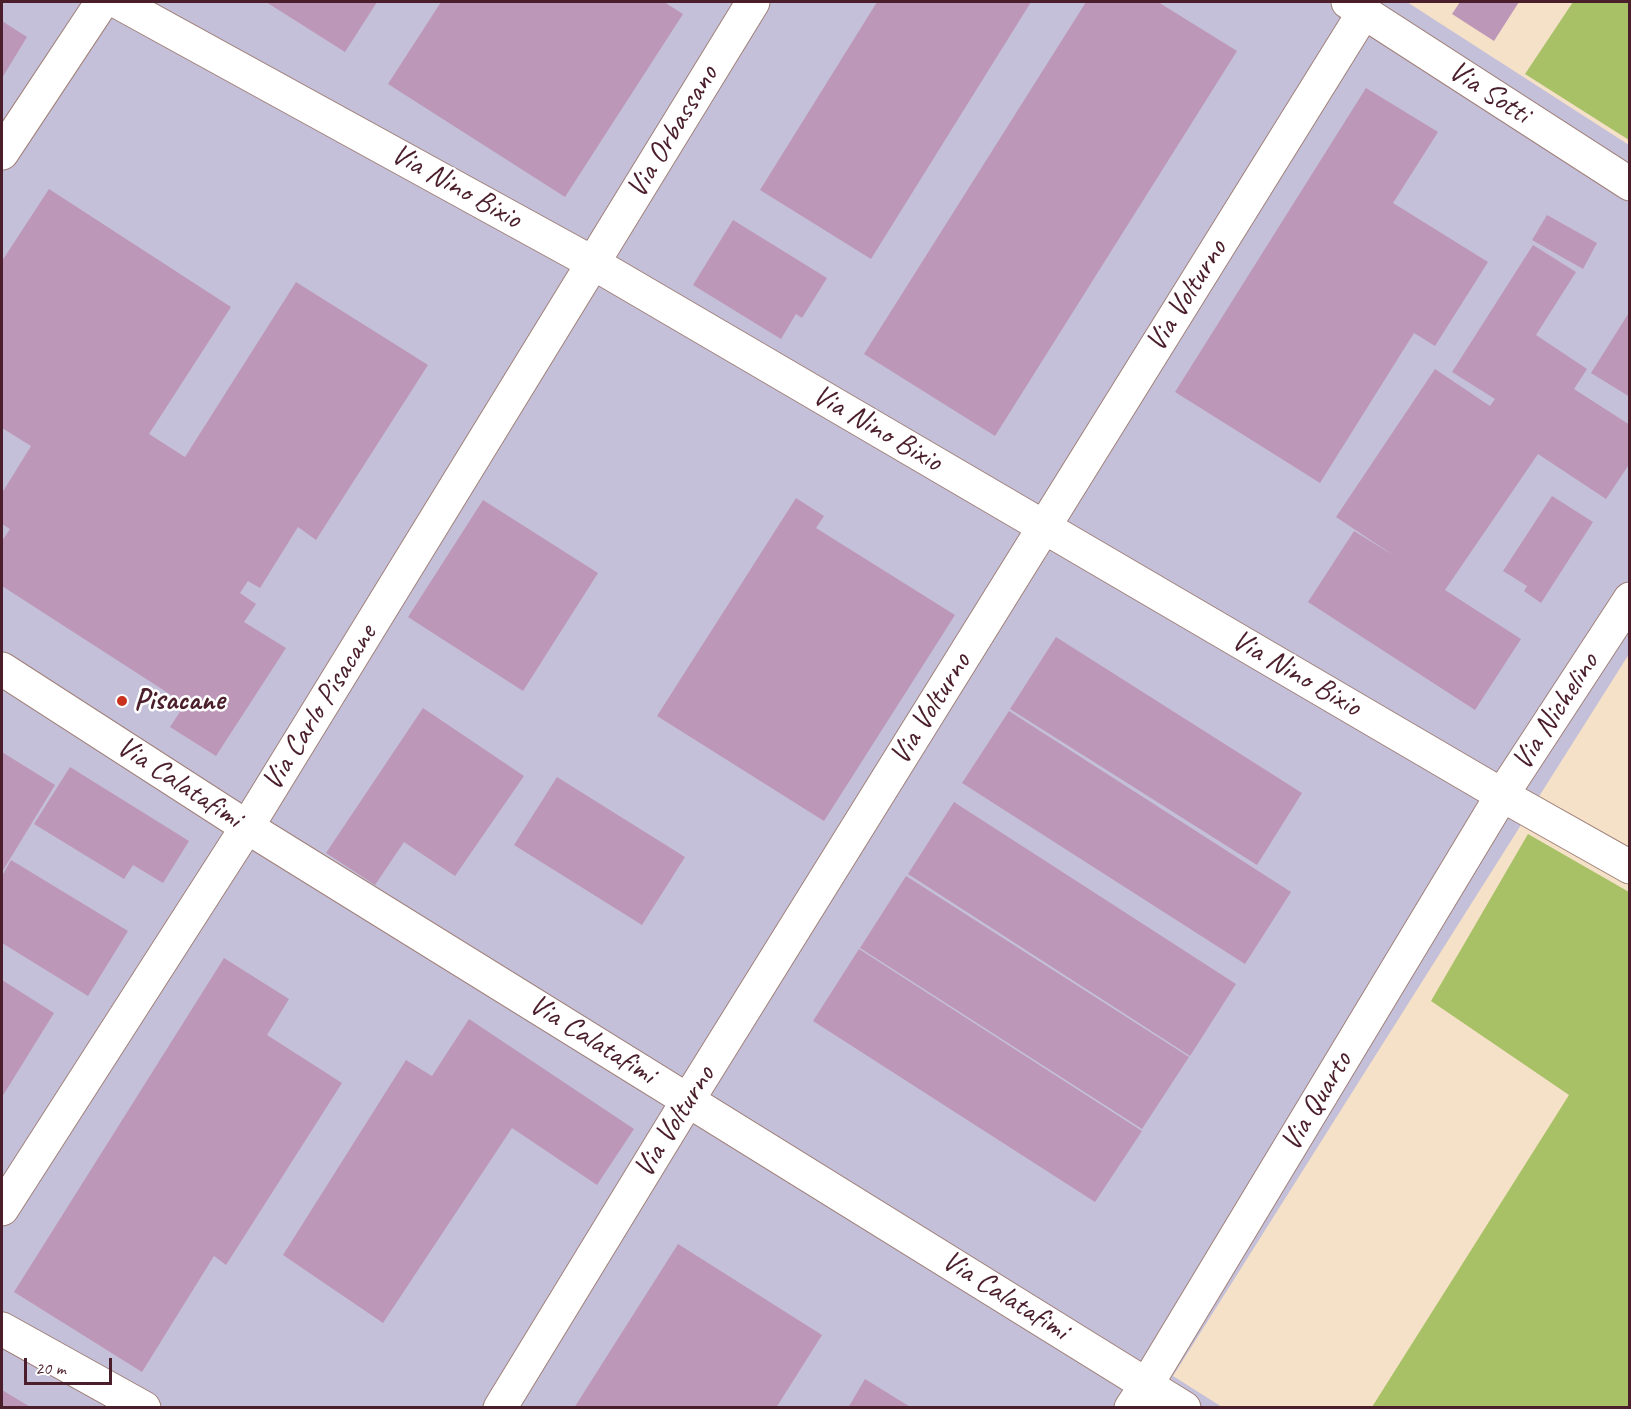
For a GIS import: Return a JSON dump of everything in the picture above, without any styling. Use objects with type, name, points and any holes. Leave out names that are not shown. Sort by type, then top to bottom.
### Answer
[{"type":"street","points":[[2,153],[102,2]]},
{"type":"street","name":"Via Nino Bixio","points":[[118,2],[593,263],[1629,867]]},
{"type":"street","name":"Via Orbassano","points":[[593,263],[753,2]]},
{"type":"street","name":"Via Sotti","points":[[1356,7],[1629,184]]},
{"type":"street","name":"Via Volturno","points":[[500,1407],[688,1100],[1045,527],[1356,7]]},
{"type":"street","name":"Via Carlo Pisacane","points":[[2,1209],[247,827],[593,263]]},
{"type":"street","name":"Via Nichelino","points":[[1502,795],[1629,599]]},
{"type":"street","name":"Via Calatafimi","points":[[2,669],[247,827],[688,1100],[1139,1396],[1184,1407]]},
{"type":"street","name":"Via Quarto","points":[[1139,1396],[1502,795]]},
{"type":"street","points":[[2,1329],[144,1407]]},
{"type":"shaded area","points":[[2,2],[1407,2],[1629,145],[1629,654],[1173,1376],[1222,1407],[2,1408]]},
{"type":"green space","points":[[1573,2],[1629,2],[1629,140],[1525,74]]},
{"type":"green space","points":[[1528,834],[1629,892],[1629,1407],[1372,1407],[1569,1095],[1431,1001]]},
{"type":"building","points":[[266,2],[377,2],[345,52]]},
{"type":"building","points":[[441,2],[664,2],[683,14],[565,197],[388,84]]},
{"type":"building","points":[[877,2],[1031,2],[871,259],[760,190]]},
{"type":"building","points":[[1086,2],[1158,2],[1237,51],[995,436],[864,354]]},
{"type":"building","points":[[1460,2],[1519,2],[1494,41],[1452,14]]},
{"type":"building","points":[[2,21],[27,37],[2,78]]},
{"type":"building","points":[[1366,88],[1438,132],[1393,203],[1488,262],[1435,346],[1414,333],[1320,483],[1175,392]]},
{"type":"building","points":[[49,189],[231,307],[149,434],[185,457],[296,282],[428,365],[316,540],[298,527],[260,588],[248,581],[240,593],[256,604],[244,622],[286,648],[216,756],[170,727],[185,704],[2,586],[2,541],[10,529],[2,524],[2,493],[31,446],[2,428],[2,261]]},
{"type":"building","points":[[1547,215],[1597,243],[1583,269],[1532,240]]},
{"type":"building","points":[[733,220],[827,278],[802,318],[796,314],[781,339],[693,285]]},
{"type":"building","points":[[1533,245],[1576,272],[1536,335],[1587,369],[1574,389],[1630,425],[1630,463],[1606,499],[1538,454],[1445,590],[1521,639],[1475,710],[1308,602],[1354,531],[1396,557],[1336,517],[1435,369],[1490,406],[1495,399],[1452,372]]},
{"type":"building","points":[[1630,311],[1630,397],[1591,373]]},
{"type":"building","points":[[1552,496],[1593,522],[1541,603],[1524,591],[1527,586],[1503,571]]},
{"type":"building","points":[[796,498],[824,516],[816,528],[955,615],[824,821],[657,716]]},
{"type":"building","points":[[483,500],[598,573],[523,691],[408,617]]},
{"type":"building","points":[[1056,637],[1302,793],[1257,865],[1010,709]]},
{"type":"building","points":[[423,708],[524,776],[455,876],[404,842],[375,885],[326,853]]},
{"type":"building","points":[[1009,711],[1291,892],[1245,964],[962,783]]},
{"type":"building","points":[[2,752],[55,785],[2,872]]},
{"type":"building","points":[[70,767],[189,841],[163,883],[133,865],[124,879],[34,824]]},
{"type":"building","points":[[557,777],[685,857],[642,925],[514,845]]},
{"type":"building","points":[[954,802],[1236,984],[1190,1056],[908,874]]},
{"type":"building","points":[[11,860],[128,931],[88,996],[2,943],[2,876]]},
{"type":"building","points":[[906,876],[1189,1057],[1142,1129],[860,948]]},
{"type":"building","points":[[859,949],[1142,1131],[1095,1202],[813,1021]]},
{"type":"building","points":[[224,958],[289,999],[267,1035],[342,1083],[226,1265],[214,1256],[142,1372],[14,1292]]},
{"type":"building","points":[[2,980],[54,1013],[2,1097]]},
{"type":"building","points":[[469,1019],[634,1129],[597,1185],[512,1128],[383,1323],[283,1255],[406,1060],[432,1076]]},
{"type":"building","points":[[678,1244],[822,1335],[776,1408],[574,1408]]},
{"type":"building","points":[[865,1379],[912,1408],[848,1408]]},
{"type":"building","points":[[2,1390],[32,1408],[2,1408]]},
{"type":"place","name":"Pisacane","points":[[122,701]]}]
